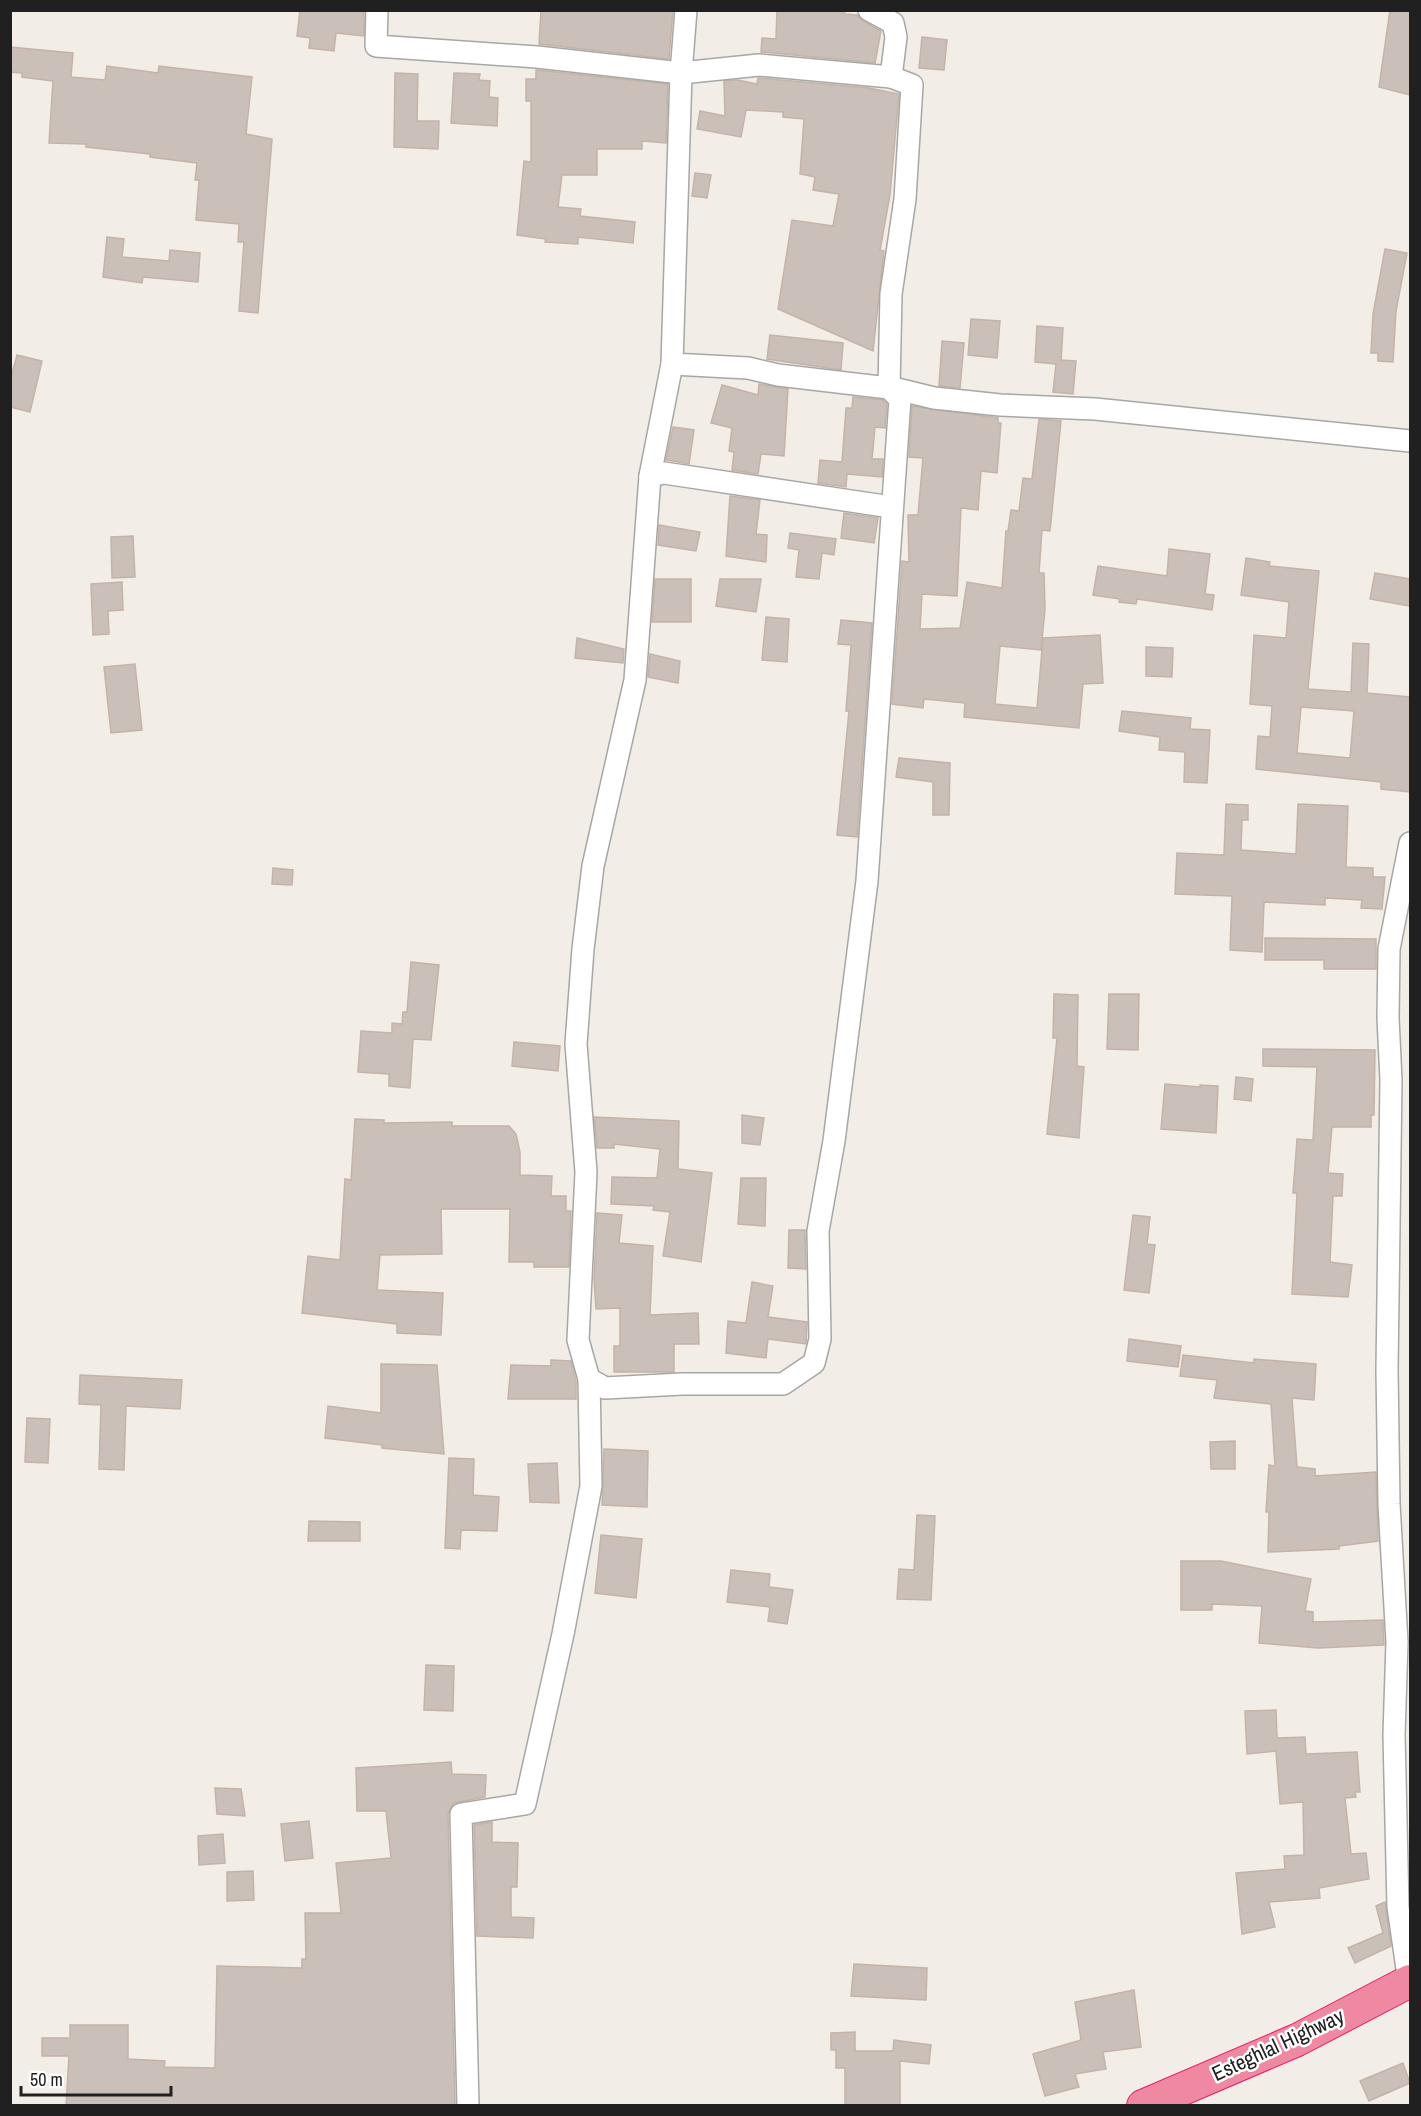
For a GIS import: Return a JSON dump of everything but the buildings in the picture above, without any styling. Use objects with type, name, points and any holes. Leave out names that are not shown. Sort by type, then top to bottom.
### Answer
[{"type":"highway","name":"Esteghlal Highway","points":[[1143,2106],[1297,2040],[1410,1981]]},
{"type":"street","points":[[377,10],[376,46],[537,57],[681,73],[759,65],[891,77],[912,85],[905,199],[891,294],[889,388],[900,399],[867,881],[834,1141],[818,1231],[820,1339],[814,1363],[783,1384],[682,1384],[605,1388],[589,1379]]},
{"type":"street","points":[[468,2106],[461,1814],[525,1804],[563,1634],[591,1486],[589,1379],[578,1340],[586,1172],[576,1044],[583,949],[593,866],[635,680],[650,476],[672,364],[681,73],[686,10]]},
{"type":"street","points":[[869,10],[893,23],[896,37],[891,77]]},
{"type":"street","points":[[672,364],[748,368],[778,375],[889,388],[934,398],[1000,405],[1095,410],[1410,441]]},
{"type":"street","points":[[650,476],[664,473],[891,507]]},
{"type":"street","points":[[1410,843],[1389,949],[1388,1018],[1391,1080],[1387,1370],[1389,1504],[1397,1642],[1394,1735],[1398,1907],[1410,1981]]}]
